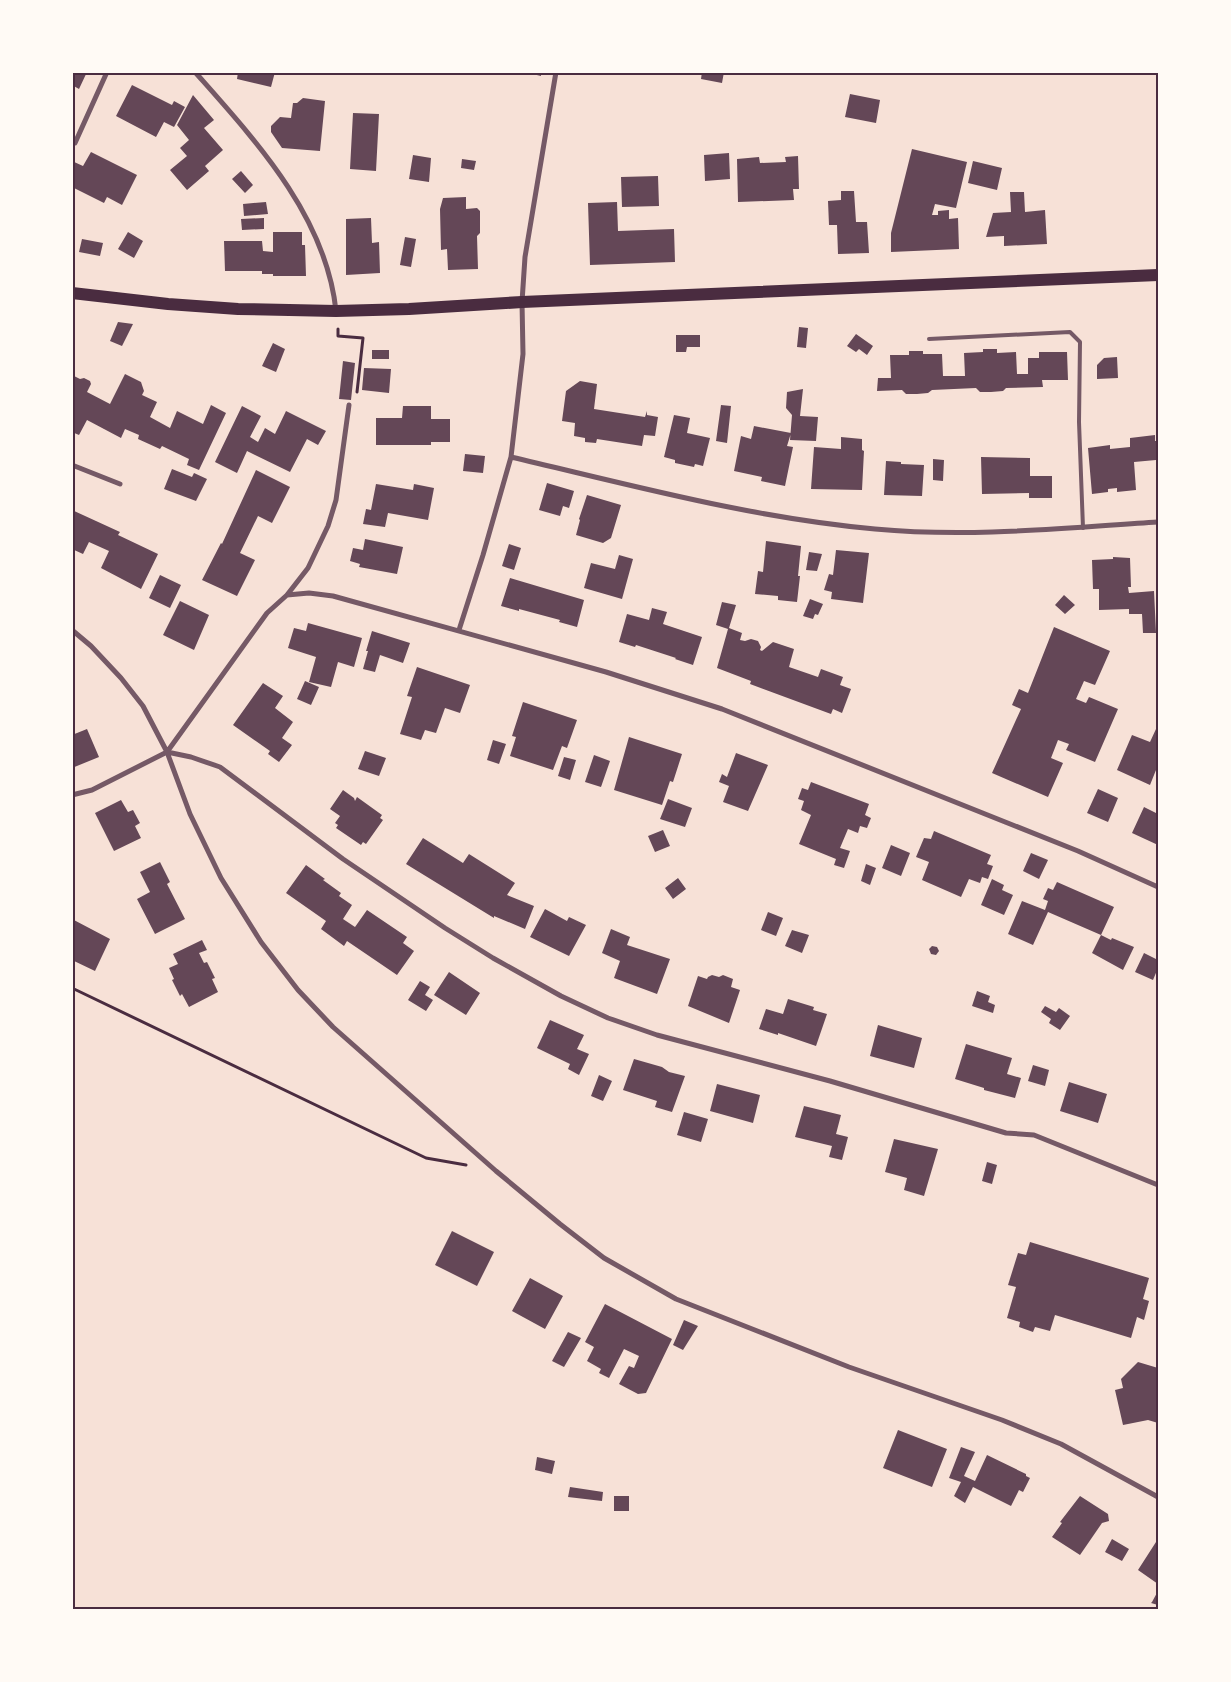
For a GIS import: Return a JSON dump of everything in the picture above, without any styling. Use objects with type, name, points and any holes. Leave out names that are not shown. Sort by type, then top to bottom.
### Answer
[{"type":"main road","points":[[72,293],[230,309],[336,311],[1158,275]]},
{"type":"street","points":[[75,143],[107,72]]},
{"type":"street","points":[[195,72],[251,137],[306,217],[328,268],[334,292],[336,311]]},
{"type":"street","points":[[459,630],[511,457],[523,354],[522,302],[525,256],[556,72]]},
{"type":"street","points":[[72,795],[92,790],[167,752],[267,613],[287,595],[311,562],[328,526],[336,500],[349,405]]},
{"type":"street","points":[[511,457],[731,507],[875,529],[972,533],[1083,528],[1158,522]]},
{"type":"street","points":[[72,465],[120,484]]},
{"type":"street","points":[[287,595],[333,596],[606,672],[722,708],[1078,851],[1158,887]]},
{"type":"street","points":[[72,630],[92,646],[122,678],[143,706],[167,752],[190,814],[221,878],[262,942],[298,990],[333,1027],[496,1171],[560,1224],[604,1258],[676,1299],[849,1367],[1002,1420],[1061,1444],[1158,1497]]},
{"type":"street","points":[[167,752],[191,757],[220,767],[343,860],[445,928],[493,958],[561,996],[608,1018],[657,1035],[830,1082],[1006,1133],[1034,1135],[1158,1185]]},
{"type":"lane","points":[[930,339],[1070,332],[1080,342],[1079,422],[1083,528]]},
{"type":"path","points":[[336,311],[338,336],[362,338],[356,404],[349,405]]},
{"type":"path","points":[[72,988],[426,1158],[496,1171]]},
{"type":"building","points":[[72,72],[87,72],[79,89],[72,85]]},
{"type":"building","points":[[238,72],[275,72],[271,87],[237,79]]},
{"type":"building","points":[[524,72],[541,72],[541,76]]},
{"type":"building","points":[[702,72],[724,72],[722,83],[701,79]]},
{"type":"building","points":[[132,85],[172,105],[174,101],[185,107],[174,127],[164,122],[156,137],[116,116]]},
{"type":"building","points":[[850,94],[880,100],[876,123],[845,117]]},
{"type":"building","points":[[193,95],[214,120],[204,128],[223,150],[205,166],[209,171],[187,190],[170,170],[187,156],[180,148],[189,140],[177,125]]},
{"type":"building","points":[[303,98],[325,101],[320,151],[282,148],[271,132],[271,126],[280,117],[291,118],[293,103],[297,103]]},
{"type":"building","points":[[353,113],[379,114],[376,171],[350,169]]},
{"type":"building","points":[[912,149],[967,162],[956,208],[935,204],[932,215],[938,215],[938,211],[949,210],[949,219],[958,218],[959,249],[891,252],[891,233]]},
{"type":"building","points":[[91,152],[137,175],[122,205],[107,197],[104,203],[72,187],[72,161],[83,166]]},
{"type":"building","points":[[729,153],[730,179],[705,181],[704,155]]},
{"type":"building","points":[[413,155],[431,158],[429,182],[409,179]]},
{"type":"building","points":[[798,156],[799,189],[793,189],[794,200],[738,202],[737,159],[759,157],[760,163],[786,162],[785,157]]},
{"type":"building","points":[[462,159],[476,161],[474,170],[461,168]]},
{"type":"building","points":[[973,161],[1002,168],[997,190],[968,183]]},
{"type":"building","points":[[241,171],[253,185],[245,193],[232,179]]},
{"type":"building","points":[[658,176],[659,206],[622,207],[621,177]]},
{"type":"building","points":[[841,191],[854,191],[856,222],[867,222],[869,253],[838,254],[837,225],[829,225],[828,201],[841,200]]},
{"type":"building","points":[[1010,192],[1024,192],[1025,212],[1045,210],[1047,244],[1004,246],[1004,236],[986,237],[993,213],[1011,212]]},
{"type":"building","points":[[466,197],[466,209],[477,208],[480,211],[480,233],[477,236],[478,269],[448,270],[447,249],[441,250],[440,209],[443,198]]},
{"type":"building","points":[[266,202],[268,214],[244,216],[243,204]]},
{"type":"building","points":[[617,202],[618,231],[674,229],[675,262],[590,265],[588,203]]},
{"type":"building","points":[[264,218],[264,229],[242,230],[241,219]]},
{"type":"building","points":[[371,218],[372,243],[379,242],[380,273],[346,275],[346,219]]},
{"type":"building","points":[[128,232],[143,241],[134,258],[118,249]]},
{"type":"building","points":[[273,232],[302,232],[302,245],[305,245],[306,276],[273,276],[273,274],[262,274],[262,271],[225,271],[224,241],[262,241],[263,251],[273,252]]},
{"type":"building","points":[[405,237],[416,239],[411,267],[400,265]]},
{"type":"building","points":[[82,239],[103,243],[100,256],[79,252]]},
{"type":"building","points":[[118,322],[133,324],[122,346],[110,341]]},
{"type":"building","points":[[799,327],[808,328],[806,348],[797,347]]},
{"type":"building","points":[[856,334],[873,346],[867,355],[859,349],[856,352],[847,346]]},
{"type":"building","points":[[676,335],[700,335],[700,347],[687,347],[686,352],[676,352]]},
{"type":"building","points":[[273,343],[285,349],[276,372],[262,366]]},
{"type":"building","points":[[983,349],[997,349],[997,353],[1016,352],[1017,374],[1028,374],[1028,358],[1039,358],[1039,352],[1067,352],[1068,380],[1042,380],[1043,387],[1006,388],[1003,391],[991,392],[980,392],[976,388],[932,390],[928,393],[917,394],[906,394],[902,390],[877,391],[878,378],[891,378],[890,355],[909,355],[909,351],[923,351],[923,354],[942,354],[943,376],[965,376],[964,353],[983,352]]},
{"type":"building","points":[[372,350],[389,350],[389,359],[372,359]]},
{"type":"building","points":[[1117,357],[1118,378],[1097,379],[1097,365],[1104,358]]},
{"type":"building","points":[[343,361],[355,363],[351,400],[339,399]]},
{"type":"building","points":[[364,368],[391,369],[389,393],[362,390]]},
{"type":"building","points":[[125,374],[141,382],[144,391],[142,395],[157,402],[150,417],[170,428],[177,411],[203,424],[211,405],[226,413],[199,470],[187,465],[189,459],[162,446],[160,449],[138,439],[139,435],[125,429],[121,438],[87,420],[79,435],[72,432],[72,375],[90,381],[91,384],[87,392],[110,404]]},
{"type":"building","points":[[580,381],[597,384],[594,409],[645,417],[647,411],[647,415],[658,417],[655,436],[644,435],[642,446],[597,439],[596,443],[585,442],[585,438],[574,436],[575,423],[562,421],[566,391]]},
{"type":"building","points":[[803,389],[800,416],[818,417],[816,441],[790,440],[792,415],[786,408],[787,392]]},
{"type":"building","points":[[721,405],[731,406],[727,443],[716,441]]},
{"type":"building","points":[[242,406],[261,416],[250,437],[258,442],[265,428],[275,434],[286,411],[326,431],[318,445],[307,439],[290,472],[247,451],[237,473],[215,462]]},
{"type":"building","points":[[403,406],[431,406],[431,419],[450,419],[450,442],[431,442],[431,445],[376,445],[376,418],[402,418]]},
{"type":"building","points":[[674,415],[690,418],[687,433],[710,438],[703,466],[695,464],[694,467],[675,463],[675,460],[664,457]]},
{"type":"building","points":[[754,426],[791,433],[787,446],[793,447],[785,486],[761,481],[762,477],[734,471],[741,436],[751,439]]},
{"type":"building","points":[[1155,435],[1155,441],[1158,441],[1158,475],[1156,460],[1134,462],[1136,490],[1117,492],[1117,488],[1108,489],[1108,492],[1092,494],[1088,448],[1110,445],[1110,449],[1130,447],[1130,438]]},
{"type":"building","points":[[841,437],[862,439],[862,450],[864,451],[862,490],[811,489],[814,447],[841,449]]},
{"type":"building","points":[[465,454],[485,456],[483,473],[463,471]]},
{"type":"building","points":[[981,457],[1030,458],[1030,476],[1052,476],[1052,498],[1029,498],[1029,493],[982,494]]},
{"type":"building","points":[[933,459],[944,460],[943,481],[933,480]]},
{"type":"building","points":[[886,461],[924,465],[922,496],[884,495]]},
{"type":"building","points":[[172,469],[192,477],[194,473],[207,479],[196,501],[164,489]]},
{"type":"building","points":[[256,470],[290,487],[272,523],[258,516],[240,553],[255,560],[237,596],[202,580],[222,544]]},
{"type":"building","points":[[547,483],[574,491],[569,508],[563,506],[560,516],[539,510]]},
{"type":"building","points":[[376,484],[413,490],[414,484],[434,488],[428,520],[388,513],[385,527],[363,524],[366,509],[371,510]]},
{"type":"building","points":[[587,495],[621,505],[611,538],[603,543],[576,535]]},
{"type":"building","points":[[72,510],[120,532],[118,535],[158,554],[141,589],[101,568],[109,551],[89,542],[83,554],[72,549]]},
{"type":"building","points":[[365,539],[403,547],[397,574],[359,567],[360,564],[350,561],[353,548],[363,550]]},
{"type":"building","points":[[766,541],[801,546],[797,602],[778,600],[778,596],[755,594],[758,571],[763,572]]},
{"type":"building","points":[[509,544],[521,548],[514,570],[502,566]]},
{"type":"building","points":[[836,550],[869,553],[863,603],[831,599],[832,592],[824,590],[829,574],[833,575]]},
{"type":"building","points":[[809,552],[822,554],[817,571],[806,570]]},
{"type":"building","points":[[619,555],[633,559],[622,599],[584,588],[591,563],[615,569]]},
{"type":"building","points":[[1113,557],[1130,558],[1131,587],[1128,587],[1129,593],[1154,591],[1156,633],[1143,633],[1142,614],[1129,614],[1129,609],[1099,610],[1099,589],[1093,589],[1092,560],[1113,559]]},
{"type":"building","points":[[160,575],[181,585],[170,608],[149,598]]},
{"type":"building","points":[[510,578],[584,600],[577,627],[559,622],[560,620],[501,606]]},
{"type":"building","points":[[1064,595],[1075,605],[1065,614],[1055,605]]},
{"type":"building","points":[[810,599],[823,604],[818,615],[815,614],[813,619],[803,616]]},
{"type":"building","points":[[180,601],[209,615],[194,650],[163,635]]},
{"type":"building","points":[[722,602],[736,605],[729,628],[742,633],[740,640],[751,639],[758,641],[762,651],[773,642],[794,649],[789,667],[818,677],[821,669],[843,677],[840,685],[851,689],[842,713],[833,709],[831,714],[750,684],[751,681],[717,668],[728,629],[716,625]]},
{"type":"building","points":[[652,608],[667,612],[663,624],[702,637],[693,665],[636,645],[635,647],[619,642],[627,614],[649,620]]},
{"type":"building","points":[[308,623],[362,638],[354,667],[338,662],[331,687],[309,682],[316,657],[288,648],[294,628],[306,631]]},
{"type":"building","points":[[1054,627],[1110,651],[1095,685],[1084,681],[1076,699],[1086,703],[1089,697],[1118,709],[1095,762],[1066,750],[1069,744],[1058,740],[1051,758],[1063,763],[1048,797],[992,773],[1021,709],[1012,705],[1019,689],[1028,693]]},
{"type":"building","points":[[372,631],[410,643],[403,663],[380,655],[375,672],[363,669]]},
{"type":"building","points":[[417,667],[470,685],[460,713],[445,708],[436,733],[425,730],[421,740],[400,734],[412,697],[407,696]]},
{"type":"building","points":[[305,681],[319,687],[311,705],[297,699]]},
{"type":"building","points":[[263,683],[283,696],[275,708],[293,722],[282,738],[292,745],[279,762],[268,754],[270,751],[233,725]]},
{"type":"building","points":[[523,702],[577,720],[567,748],[562,746],[553,770],[510,756],[516,737],[512,736]]},
{"type":"building","points":[[1158,727],[1158,765],[1150,785],[1117,770],[1132,735],[1150,742]]},
{"type":"building","points":[[87,729],[99,757],[72,768],[72,735]]},
{"type":"building","points":[[629,737],[682,754],[673,782],[670,781],[662,805],[614,790]]},
{"type":"building","points":[[493,740],[506,744],[499,764],[487,760]]},
{"type":"building","points":[[365,751],[386,758],[379,776],[358,769]]},
{"type":"building","points":[[736,753],[768,765],[748,811],[723,802],[729,786],[719,782],[722,774],[727,777]]},
{"type":"building","points":[[594,755],[610,761],[601,787],[585,782]]},
{"type":"building","points":[[564,757],[576,760],[570,780],[558,776]]},
{"type":"building","points":[[811,782],[869,804],[865,815],[871,818],[867,828],[860,826],[858,833],[848,829],[840,848],[850,851],[844,868],[834,865],[836,859],[799,844],[811,815],[801,810],[804,801],[798,799],[802,788],[808,790]]},
{"type":"building","points":[[1098,789],[1118,798],[1108,822],[1087,813]]},
{"type":"building","points":[[343,790],[354,798],[355,801],[357,797],[382,815],[380,818],[383,820],[366,844],[363,842],[361,845],[336,828],[338,825],[335,823],[340,816],[330,809]]},
{"type":"building","points":[[668,799],[692,808],[685,827],[660,819]]},
{"type":"building","points":[[121,800],[128,812],[133,810],[140,823],[135,826],[141,838],[114,851],[95,813]]},
{"type":"building","points":[[1144,807],[1158,814],[1158,845],[1132,833]]},
{"type":"building","points":[[663,830],[670,846],[655,852],[648,836]]},
{"type":"building","points":[[934,831],[991,855],[987,864],[993,866],[988,879],[982,877],[980,883],[969,879],[961,897],[922,880],[929,862],[916,857],[924,838],[931,839]]},
{"type":"building","points":[[423,838],[463,863],[469,854],[515,883],[507,895],[534,906],[525,929],[494,916],[494,918],[406,864]]},
{"type":"building","points":[[891,845],[910,853],[901,876],[882,868]]},
{"type":"building","points":[[1031,853],[1048,860],[1039,879],[1023,871]]},
{"type":"building","points":[[160,862],[170,882],[167,884],[185,919],[155,934],[137,899],[150,892],[140,872]]},
{"type":"building","points":[[866,864],[876,868],[870,885],[861,881]]},
{"type":"building","points":[[306,865],[325,879],[323,880],[341,893],[339,896],[352,905],[343,919],[355,927],[367,910],[407,937],[403,943],[414,951],[397,975],[347,941],[344,946],[321,929],[326,921],[286,893]]},
{"type":"building","points":[[678,878],[686,889],[673,899],[665,888]]},
{"type":"building","points":[[992,879],[1004,885],[1002,890],[1013,895],[1004,915],[981,905]]},
{"type":"building","points":[[1057,882],[1114,907],[1101,935],[1048,912],[1033,945],[1008,934],[1022,901],[1045,910],[1048,901],[1043,899],[1048,888],[1053,890]]},
{"type":"building","points":[[545,909],[567,921],[569,917],[586,925],[569,956],[530,937]]},
{"type":"building","points":[[768,912],[783,918],[776,936],[761,930]]},
{"type":"building","points":[[72,919],[110,939],[95,971],[72,960]]},
{"type":"building","points":[[611,929],[630,937],[627,945],[670,959],[657,994],[614,978],[620,961],[602,953]]},
{"type":"building","points":[[792,930],[809,935],[802,953],[785,946]]},
{"type":"building","points":[[1101,935],[1134,947],[1123,970],[1092,953]]},
{"type":"building","points":[[202,940],[207,950],[199,953],[204,963],[207,962],[215,978],[212,979],[218,992],[189,1007],[182,994],[180,996],[172,980],[174,979],[169,968],[178,964],[173,954]]},
{"type":"building","points":[[932,946],[937,947],[939,951],[936,955],[931,954],[929,949]]},
{"type":"building","points":[[1144,953],[1158,960],[1158,968],[1153,980],[1135,972]]},
{"type":"building","points":[[449,972],[480,993],[466,1015],[434,995]]},
{"type":"building","points":[[712,975],[719,977],[723,975],[733,979],[731,987],[740,990],[729,1023],[688,1006],[698,976],[707,979]]},
{"type":"building","points":[[420,981],[430,987],[425,995],[433,1000],[426,1011],[408,1000]]},
{"type":"building","points":[[977,991],[990,996],[988,1002],[995,1005],[993,1013],[972,1006]]},
{"type":"building","points":[[788,999],[814,1007],[813,1010],[827,1014],[816,1046],[778,1033],[778,1035],[759,1029],[766,1009],[783,1014]]},
{"type":"building","points":[[1045,1006],[1056,1012],[1059,1008],[1070,1016],[1060,1030],[1049,1023],[1051,1019],[1041,1012]]},
{"type":"building","points":[[550,1020],[584,1035],[577,1049],[589,1054],[579,1075],[568,1069],[570,1064],[537,1048]]},
{"type":"building","points":[[878,1025],[922,1038],[914,1068],[870,1056]]},
{"type":"building","points":[[966,1044],[1012,1058],[1007,1074],[1021,1078],[1015,1098],[984,1090],[984,1088],[955,1079]]},
{"type":"building","points":[[634,1059],[685,1076],[672,1112],[655,1107],[657,1101],[623,1090]]},
{"type":"building","points":[[1033,1065],[1049,1070],[1045,1086],[1028,1081]]},
{"type":"building","points":[[599,1075],[612,1081],[603,1101],[591,1096]]},
{"type":"building","points":[[1069,1082],[1107,1094],[1098,1123],[1060,1111]]},
{"type":"building","points":[[717,1084],[760,1095],[753,1123],[710,1111]]},
{"type":"building","points":[[804,1106],[841,1115],[836,1134],[848,1137],[842,1160],[829,1157],[832,1146],[795,1137]]},
{"type":"building","points":[[684,1112],[708,1119],[701,1142],[677,1135]]},
{"type":"building","points":[[894,1139],[938,1149],[924,1196],[904,1190],[907,1178],[885,1172]]},
{"type":"building","points":[[987,1162],[997,1165],[992,1184],[982,1181]]},
{"type":"building","points":[[452,1231],[494,1252],[477,1286],[435,1265]]},
{"type":"building","points":[[1030,1242],[1149,1278],[1143,1299],[1149,1301],[1144,1320],[1137,1317],[1131,1338],[1055,1315],[1050,1331],[1035,1327],[1033,1332],[1019,1327],[1020,1322],[1007,1318],[1016,1287],[1008,1285],[1018,1253],[1026,1255]]},
{"type":"building","points":[[530,1278],[563,1296],[545,1329],[512,1311]]},
{"type":"building","points":[[605,1304],[672,1339],[646,1393],[638,1394],[619,1384],[629,1366],[634,1368],[639,1356],[624,1349],[609,1378],[599,1373],[601,1369],[587,1361],[594,1347],[585,1342]]},
{"type":"building","points":[[684,1320],[698,1326],[683,1350],[673,1345]]},
{"type":"building","points":[[568,1332],[581,1338],[564,1367],[552,1361]]},
{"type":"building","points":[[1138,1362],[1158,1368],[1158,1423],[1148,1420],[1123,1425],[1115,1390],[1123,1388],[1121,1379]]},
{"type":"building","points":[[898,1430],[947,1449],[932,1487],[883,1468]]},
{"type":"building","points":[[961,1447],[975,1452],[964,1476],[975,1481],[987,1455],[1026,1474],[1030,1478],[1023,1492],[1019,1490],[1011,1506],[973,1487],[965,1503],[954,1496],[961,1482],[949,1478]]},
{"type":"building","points":[[537,1457],[555,1461],[552,1474],[535,1470]]},
{"type":"building","points":[[570,1487],[603,1492],[602,1501],[568,1497]]},
{"type":"building","points":[[614,1496],[629,1496],[629,1511],[614,1511]]},
{"type":"building","points":[[1080,1496],[1108,1514],[1109,1521],[1102,1523],[1080,1555],[1052,1537],[1062,1523],[1060,1522]]},
{"type":"building","points":[[1112,1539],[1129,1549],[1122,1561],[1105,1552]]},
{"type":"building","points":[[1156,1542],[1158,1543],[1158,1584],[1138,1570]]},
{"type":"building","points":[[1158,1591],[1158,1605],[1151,1603]]}]
